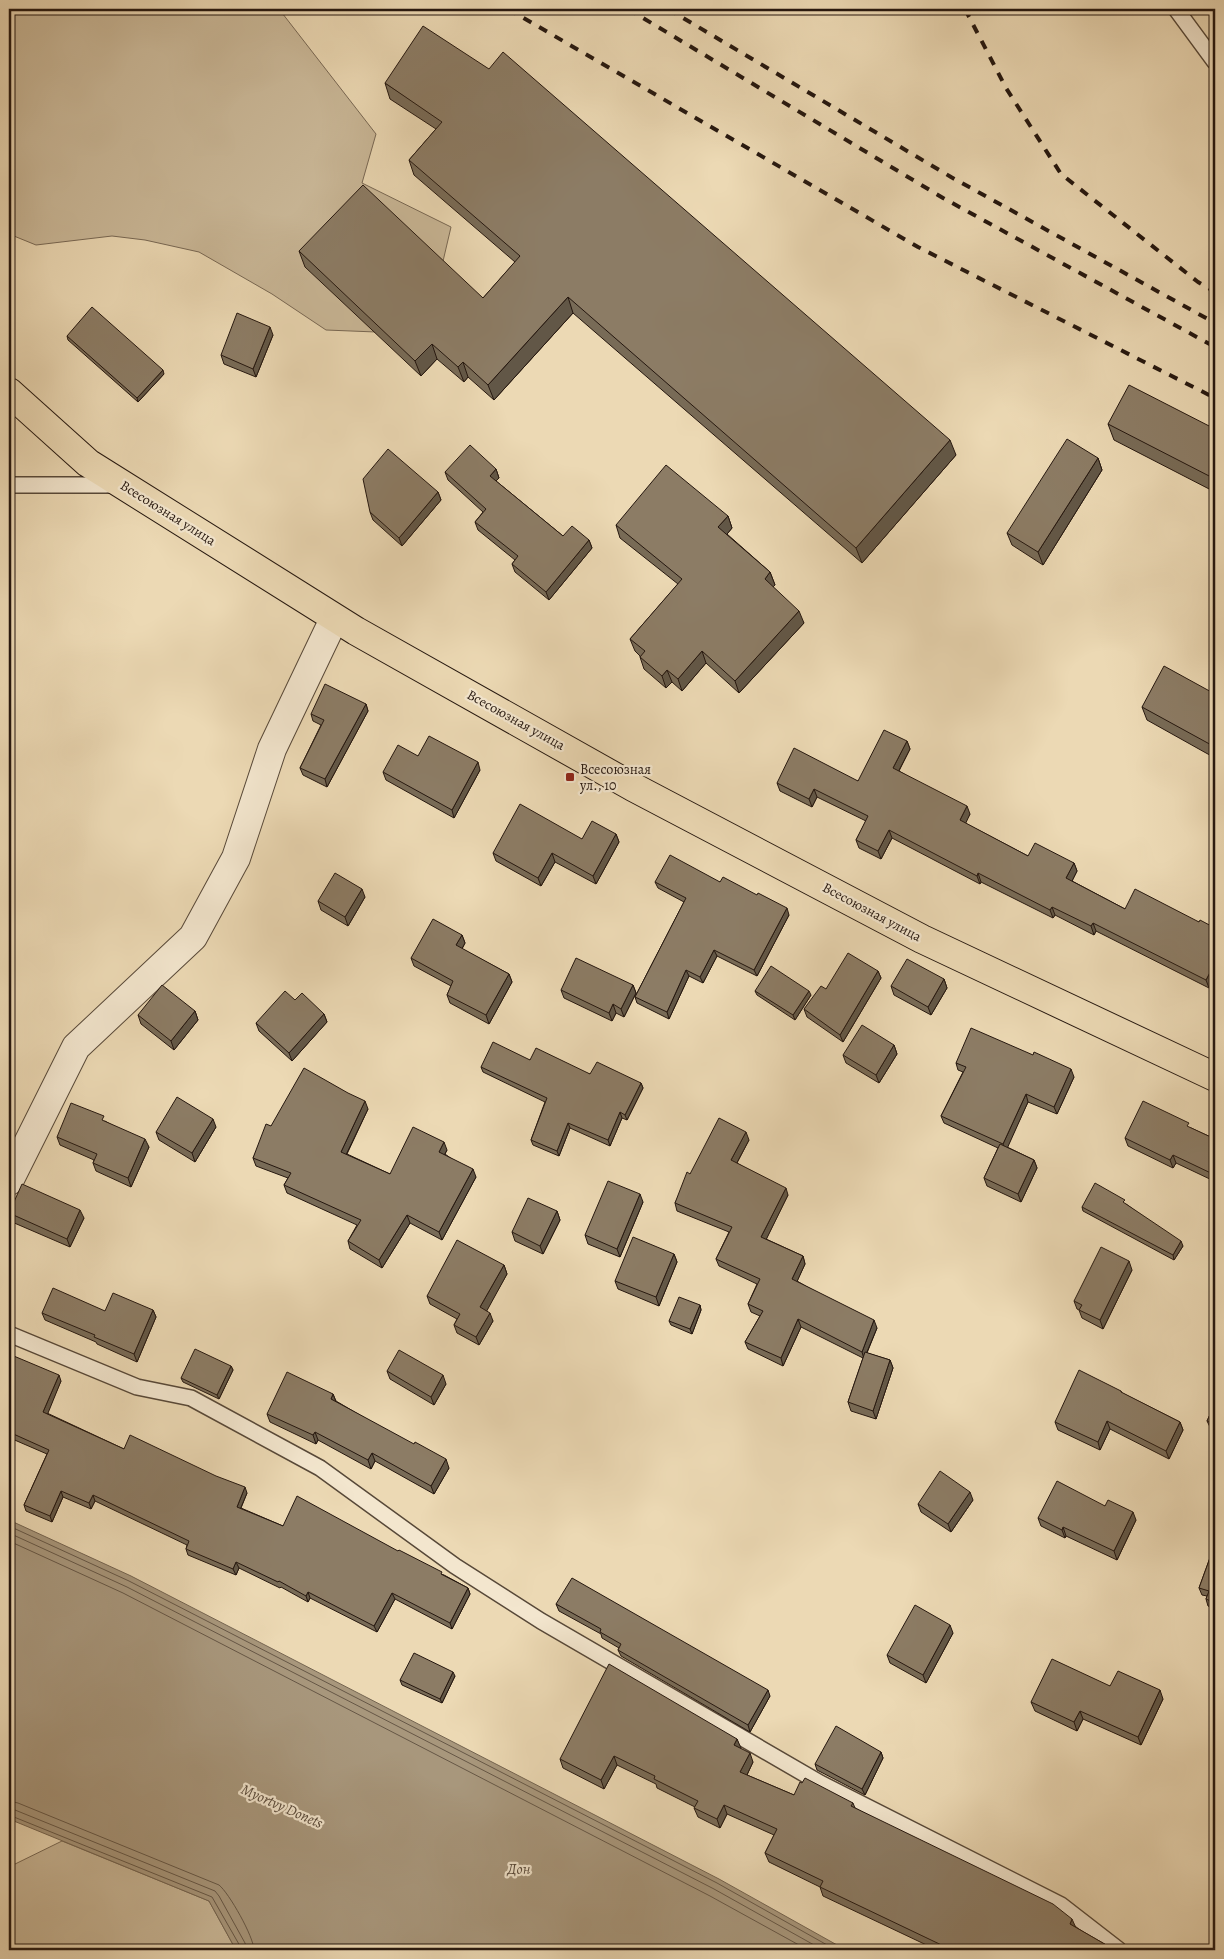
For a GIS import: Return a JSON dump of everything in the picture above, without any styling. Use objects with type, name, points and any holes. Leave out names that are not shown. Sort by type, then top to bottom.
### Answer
[{"type":"highway","name":"Всесоюзная улица","points":[[9,392],[88,463],[334,619],[632,787],[922,938],[1215,1077]]},
{"type":"street","points":[[9,1180],[76,1047],[193,936],[236,858],[272,749],[334,619]]},
{"type":"lane","points":[[1176,9],[1215,62]]},
{"type":"lane","points":[[9,485],[124,485]]},
{"type":"lane","points":[[9,1334],[137,1387],[191,1398],[320,1468],[455,1566],[541,1621],[820,1783],[1061,1905],[1119,1950]]},
{"type":"shaded area","points":[[9,9],[279,9],[376,134],[362,183],[451,227],[426,334],[326,330],[272,294],[199,252],[145,240],[112,236],[36,245],[9,234]]},
{"type":"shaded area","points":[[62,1841],[209,1901],[236,1950],[9,1950],[9,1867]]},
{"type":"water","points":[[9,1520],[131,1576],[719,1879],[846,1950],[236,1950],[209,1901],[9,1819]]},
{"type":"building","points":[[423,26],[489,69],[503,52],[950,440],[856,548],[568,297],[488,385],[463,362],[458,367],[432,344],[415,361],[299,251],[363,185],[483,298],[520,256],[409,160],[442,122],[385,83]]},
{"type":"building","points":[[92,307],[163,370],[137,398],[67,336]]},
{"type":"building","points":[[237,313],[270,327],[253,369],[221,355]]},
{"type":"building","points":[[1129,385],[1215,429],[1215,479],[1108,424]]},
{"type":"building","points":[[1067,439],[1098,458],[1038,552],[1007,533]]},
{"type":"building","points":[[470,445],[496,469],[490,476],[563,536],[572,526],[589,540],[546,592],[512,564],[518,556],[475,522],[486,509],[445,472]]},
{"type":"building","points":[[388,449],[438,492],[399,538],[370,512],[363,479]]},
{"type":"building","points":[[666,465],[728,516],[718,527],[770,572],[765,579],[799,611],[735,681],[702,651],[678,679],[667,670],[662,676],[640,657],[645,651],[630,639],[682,579],[616,525]]},
{"type":"building","points":[[1164,666],[1215,694],[1215,747],[1142,707]]},
{"type":"building","points":[[325,684],[366,704],[325,779],[300,768],[324,720],[311,714]]},
{"type":"building","points":[[884,730],[907,741],[893,768],[967,806],[960,820],[1028,856],[1035,843],[1074,863],[1066,878],[1125,909],[1135,889],[1199,922],[1200,920],[1215,928],[1215,963],[1206,980],[1093,923],[1091,926],[1052,907],[1050,910],[978,873],[977,876],[889,830],[878,851],[856,840],[868,816],[814,789],[809,799],[777,783],[794,748],[858,781]]},
{"type":"building","points":[[429,736],[478,762],[452,810],[383,772],[398,745],[418,756]]},
{"type":"building","points":[[520,804],[582,839],[592,821],[616,834],[593,876],[552,853],[538,878],[493,853]]},
{"type":"building","points":[[670,855],[720,882],[723,877],[787,908],[754,970],[714,950],[700,977],[686,970],[667,1012],[635,997],[686,898],[655,882]]},
{"type":"building","points":[[335,873],[362,889],[345,917],[318,901]]},
{"type":"building","points":[[433,919],[462,935],[456,945],[509,974],[486,1015],[447,995],[453,981],[411,958]]},
{"type":"building","points":[[848,953],[878,971],[840,1035],[804,1009],[821,986],[826,989]]},
{"type":"building","points":[[576,958],[633,985],[621,1009],[613,1004],[609,1013],[561,990]]},
{"type":"building","points":[[907,959],[944,979],[928,1007],[891,986]]},
{"type":"building","points":[[771,966],[809,991],[793,1015],[755,991]]},
{"type":"building","points":[[162,985],[195,1011],[171,1041],[138,1015]]},
{"type":"building","points":[[285,991],[295,1000],[302,993],[324,1014],[289,1053],[256,1023]]},
{"type":"building","points":[[862,1025],[894,1045],[876,1075],[843,1055]]},
{"type":"building","points":[[971,1028],[1033,1055],[1034,1052],[1071,1069],[1054,1107],[1026,1094],[1003,1144],[941,1116],[966,1067],[956,1063]]},
{"type":"building","points":[[493,1042],[530,1060],[536,1048],[590,1074],[597,1062],[641,1083],[625,1115],[620,1112],[608,1140],[568,1123],[557,1151],[531,1140],[547,1098],[481,1067]]},
{"type":"building","points":[[304,1068],[365,1101],[341,1152],[390,1174],[413,1127],[444,1142],[439,1152],[473,1169],[439,1232],[407,1215],[379,1260],[348,1241],[361,1220],[284,1185],[291,1173],[253,1158],[266,1124],[271,1126]]},
{"type":"building","points":[[177,1097],[213,1119],[192,1153],[156,1132]]},
{"type":"building","points":[[1143,1101],[1189,1123],[1187,1126],[1215,1139],[1215,1175],[1173,1155],[1170,1160],[1125,1138]]},
{"type":"building","points":[[71,1103],[104,1116],[102,1120],[145,1139],[128,1178],[93,1163],[97,1154],[57,1137]]},
{"type":"building","points":[[719,1118],[746,1132],[731,1160],[786,1188],[761,1237],[803,1256],[792,1279],[874,1320],[862,1352],[798,1319],[781,1358],[745,1342],[763,1311],[748,1304],[760,1279],[716,1259],[732,1227],[675,1203],[687,1172],[690,1174]]},
{"type":"building","points":[[1000,1144],[1034,1160],[1018,1194],[984,1178]]},
{"type":"building","points":[[608,1181],[640,1194],[617,1249],[585,1235]]},
{"type":"building","points":[[1095,1183],[1125,1200],[1123,1202],[1181,1241],[1173,1255],[1082,1207]]},
{"type":"building","points":[[22,1184],[80,1210],[67,1239],[9,1213]]},
{"type":"building","points":[[528,1198],[557,1211],[540,1246],[512,1232]]},
{"type":"building","points":[[633,1237],[674,1254],[656,1297],[615,1281]]},
{"type":"building","points":[[457,1240],[504,1265],[480,1307],[490,1313],[476,1337],[454,1325],[460,1314],[427,1296]]},
{"type":"building","points":[[1101,1247],[1129,1261],[1100,1320],[1079,1310],[1082,1305],[1074,1301]]},
{"type":"building","points":[[53,1288],[105,1311],[113,1293],[153,1310],[134,1354],[42,1313]]},
{"type":"building","points":[[679,1297],[700,1305],[690,1329],[669,1321]]},
{"type":"building","points":[[195,1349],[231,1366],[217,1395],[181,1378]]},
{"type":"building","points":[[399,1350],[443,1375],[431,1397],[387,1371]]},
{"type":"building","points":[[865,1352],[890,1360],[873,1411],[848,1402]]},
{"type":"building","points":[[9,1354],[59,1375],[43,1412],[124,1449],[130,1435],[216,1476],[245,1487],[237,1507],[283,1526],[297,1496],[398,1551],[442,1572],[441,1574],[468,1588],[450,1623],[392,1593],[374,1626],[308,1592],[306,1596],[279,1581],[236,1562],[233,1569],[186,1549],[189,1541],[93,1495],[89,1503],[61,1491],[50,1516],[24,1505],[49,1450],[9,1432]]},
{"type":"building","points":[[1079,1370],[1180,1422],[1166,1451],[1107,1421],[1098,1442],[1055,1422]]},
{"type":"building","points":[[287,1372],[333,1394],[331,1399],[414,1444],[415,1442],[446,1459],[431,1486],[372,1453],[368,1460],[315,1432],[313,1435],[267,1414]]},
{"type":"building","points":[[1215,1404],[1215,1425],[1207,1421]]},
{"type":"building","points":[[940,1471],[970,1492],[948,1524],[918,1504]]},
{"type":"building","points":[[1057,1481],[1105,1506],[1108,1500],[1133,1512],[1114,1551],[1063,1527],[1062,1530],[1038,1518]]},
{"type":"building","points":[[1215,1544],[1215,1603],[1206,1599],[1209,1591],[1199,1588]]},
{"type":"building","points":[[572,1578],[768,1690],[748,1725],[618,1650],[621,1644],[600,1632],[601,1629],[556,1604]]},
{"type":"building","points":[[915,1605],[950,1625],[923,1675],[887,1655]]},
{"type":"building","points":[[414,1653],[453,1672],[440,1699],[400,1680]]},
{"type":"building","points":[[1052,1659],[1110,1686],[1118,1671],[1160,1690],[1138,1737],[1080,1711],[1074,1722],[1031,1702]]},
{"type":"building","points":[[609,1664],[737,1739],[734,1745],[750,1753],[740,1772],[794,1795],[800,1782],[802,1783],[805,1778],[853,1803],[851,1806],[1053,1904],[1072,1919],[1070,1924],[1115,1950],[952,1950],[820,1887],[823,1881],[765,1853],[777,1829],[724,1805],[717,1819],[694,1808],[698,1801],[654,1779],[655,1776],[614,1756],[601,1780],[560,1759]]},
{"type":"building","points":[[836,1726],[881,1752],[862,1789],[815,1764]]},
{"type":"building","points":[[1174,1946],[1181,1950],[1171,1950]]},
{"type":"railway","points":[[508,9],[918,247],[1215,398]]},
{"type":"railway","points":[[628,9],[943,198],[1215,347]]},
{"type":"railway","points":[[668,9],[951,177],[1215,323]]},
{"type":"railway","points":[[965,9],[1006,88],[1061,174],[1198,282],[1215,292]]},
{"type":"place","name":"Всесоюзная ул., 10","points":[[570,777]]},
{"type":"water label","name":"Myortvy Donets","points":[[282,1806]]},
{"type":"water label","name":"Дон","points":[[519,1869]]}]
